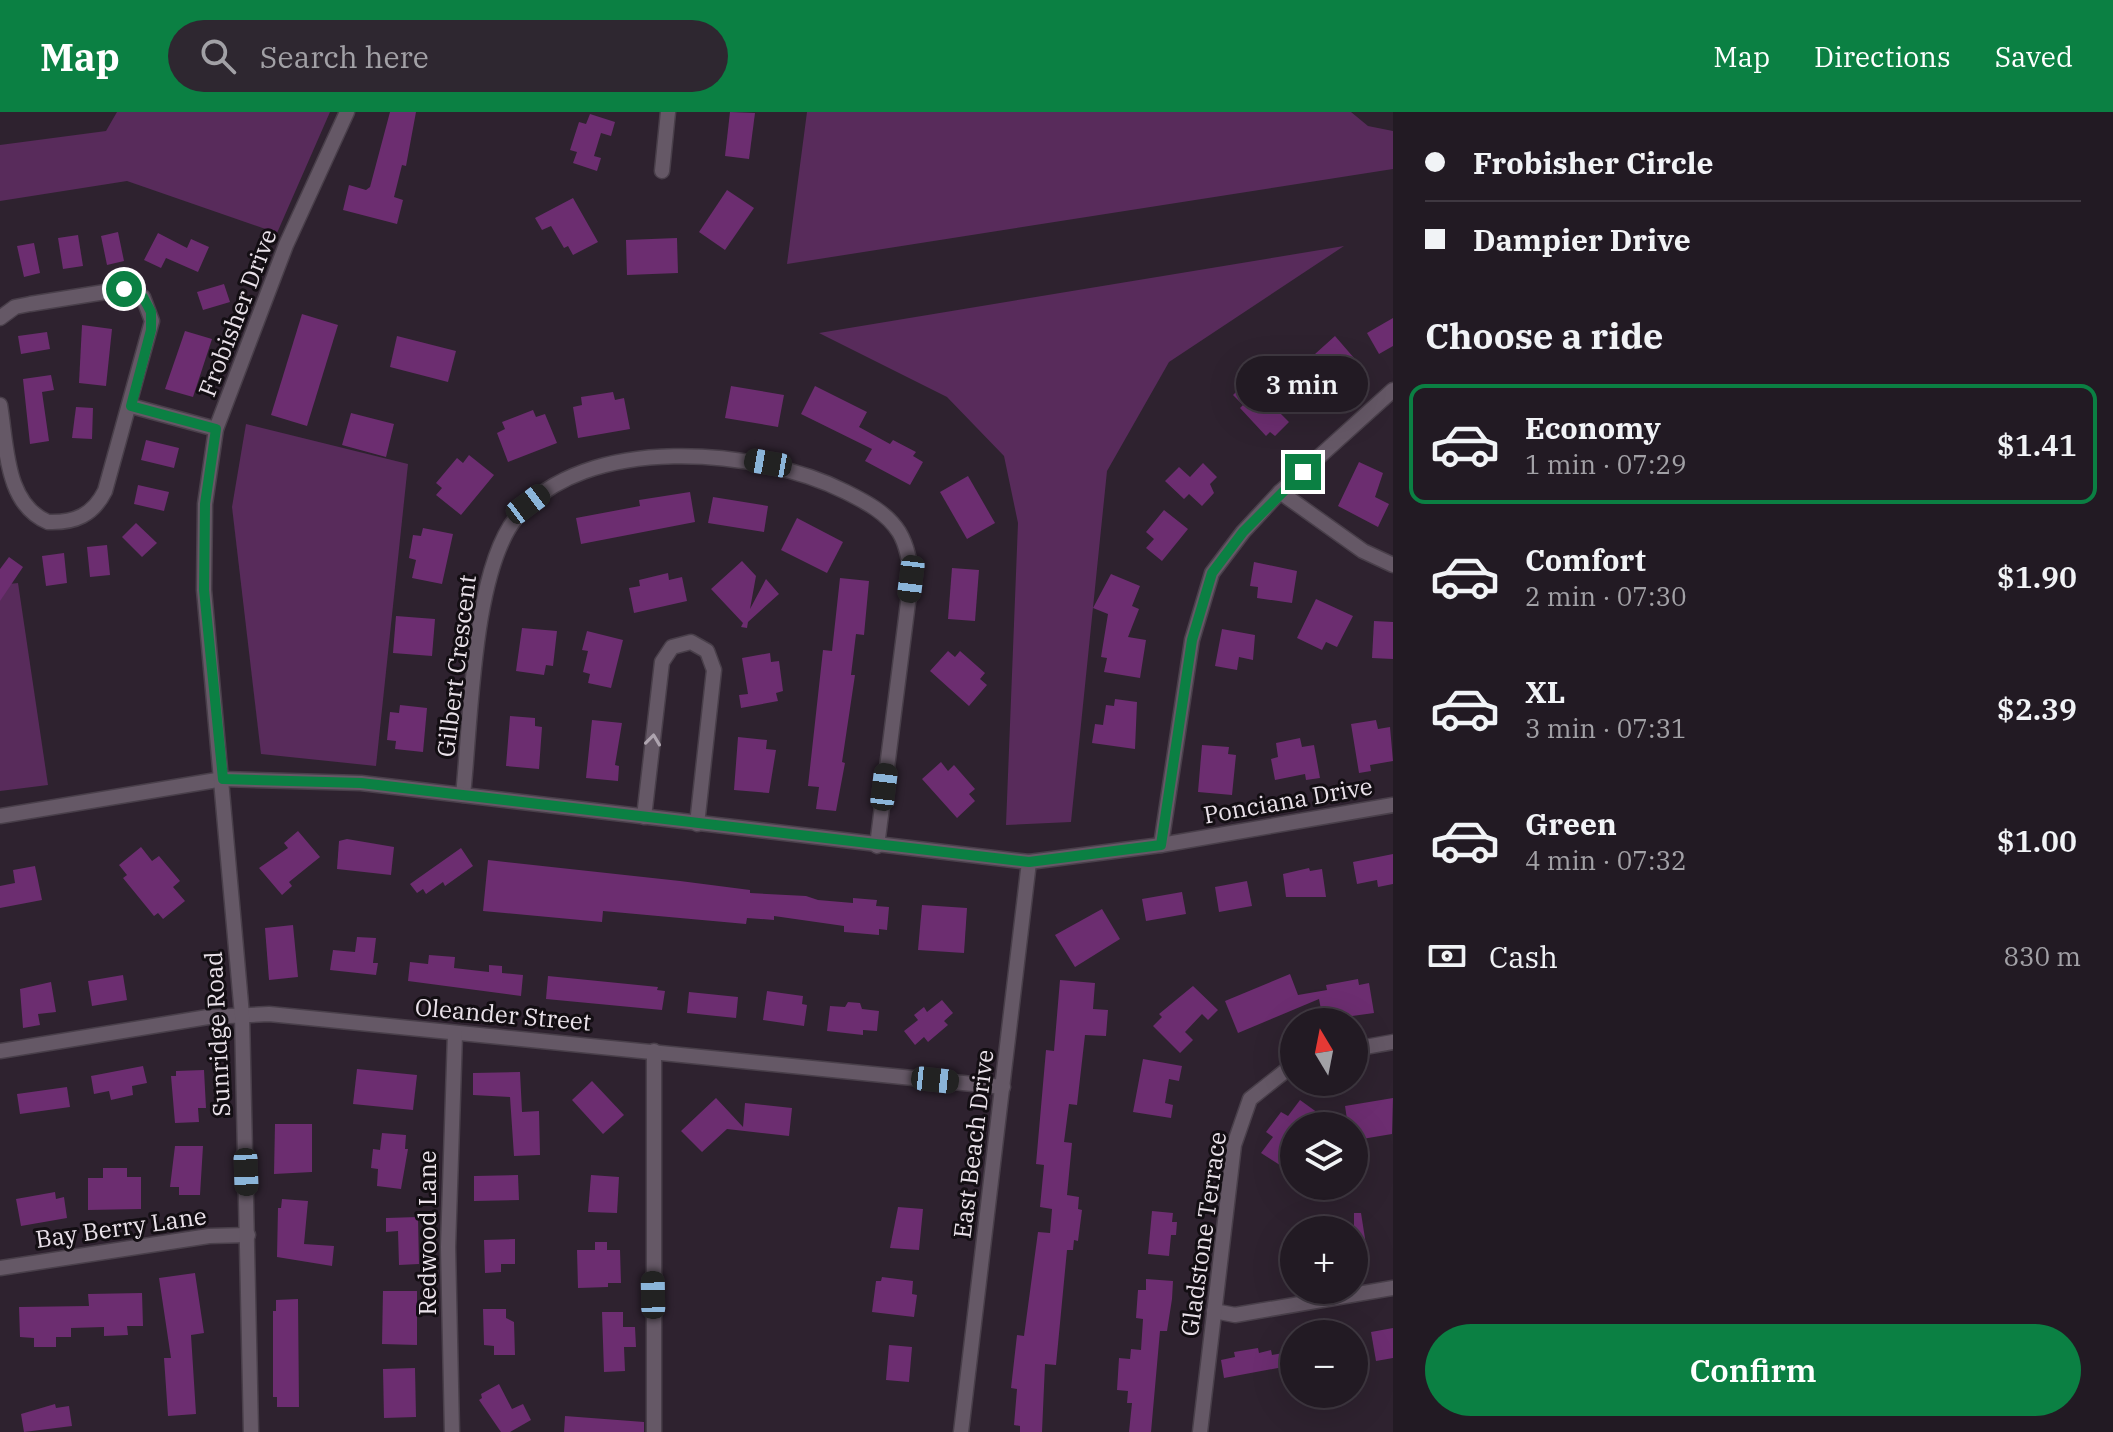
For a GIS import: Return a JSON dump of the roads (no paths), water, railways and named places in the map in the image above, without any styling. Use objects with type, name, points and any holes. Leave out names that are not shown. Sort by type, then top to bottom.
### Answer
[{"type":"street","name":"Frobisher Drive","points":[[223,779],[204,590],[205,504],[216,429],[286,245],[347,112]]},
{"type":"street","points":[[662,171],[668,112]]},
{"type":"street","points":[[0,318],[15,307],[124,289],[139,293],[148,305],[152,321],[131,406],[101,500],[85,516],[48,522],[29,512],[17,496],[0,405]]},
{"type":"street","points":[[1161,845],[1192,640],[1212,573],[1243,532],[1280,492],[1393,390]]},
{"type":"street","points":[[131,406],[216,429]]},
{"type":"street","name":"Gilbert Crescent","points":[[463,795],[486,580],[503,538],[515,519],[548,489],[591,471],[675,456],[744,459],[796,471],[866,503],[888,518],[908,553],[911,579],[877,846]]},
{"type":"street","points":[[1280,492],[1363,551],[1393,565]]},
{"type":"street","points":[[644,817],[662,662],[672,647],[691,642],[707,651],[714,670],[697,824]]},
{"type":"street","name":"Ponciana Drive","points":[[0,816],[223,779],[361,783],[1029,862],[1161,845],[1393,805]]},
{"type":"street","name":"Sunridge Road","points":[[223,779],[242,1015],[251,1432]]},
{"type":"street","name":"East Beach Drive","points":[[961,1432],[1029,862]]},
{"type":"street","name":"Oleander Street","points":[[0,1051],[208,1017],[269,1014],[1003,1087]]},
{"type":"street","name":"Redwood Lane","points":[[452,1432],[448,1247],[455,1034]]},
{"type":"street","points":[[1368,1046],[1393,1042]]},
{"type":"street","points":[[654,1051],[654,1432]]},
{"type":"street","name":"Gladstone Terrace","points":[[1200,1432],[1234,1145],[1250,1099],[1280,1075]]},
{"type":"street","name":"Bay Berry Lane","points":[[0,1268],[209,1236],[248,1235]]},
{"type":"street","points":[[1214,1311],[1235,1315],[1393,1288]]}]
